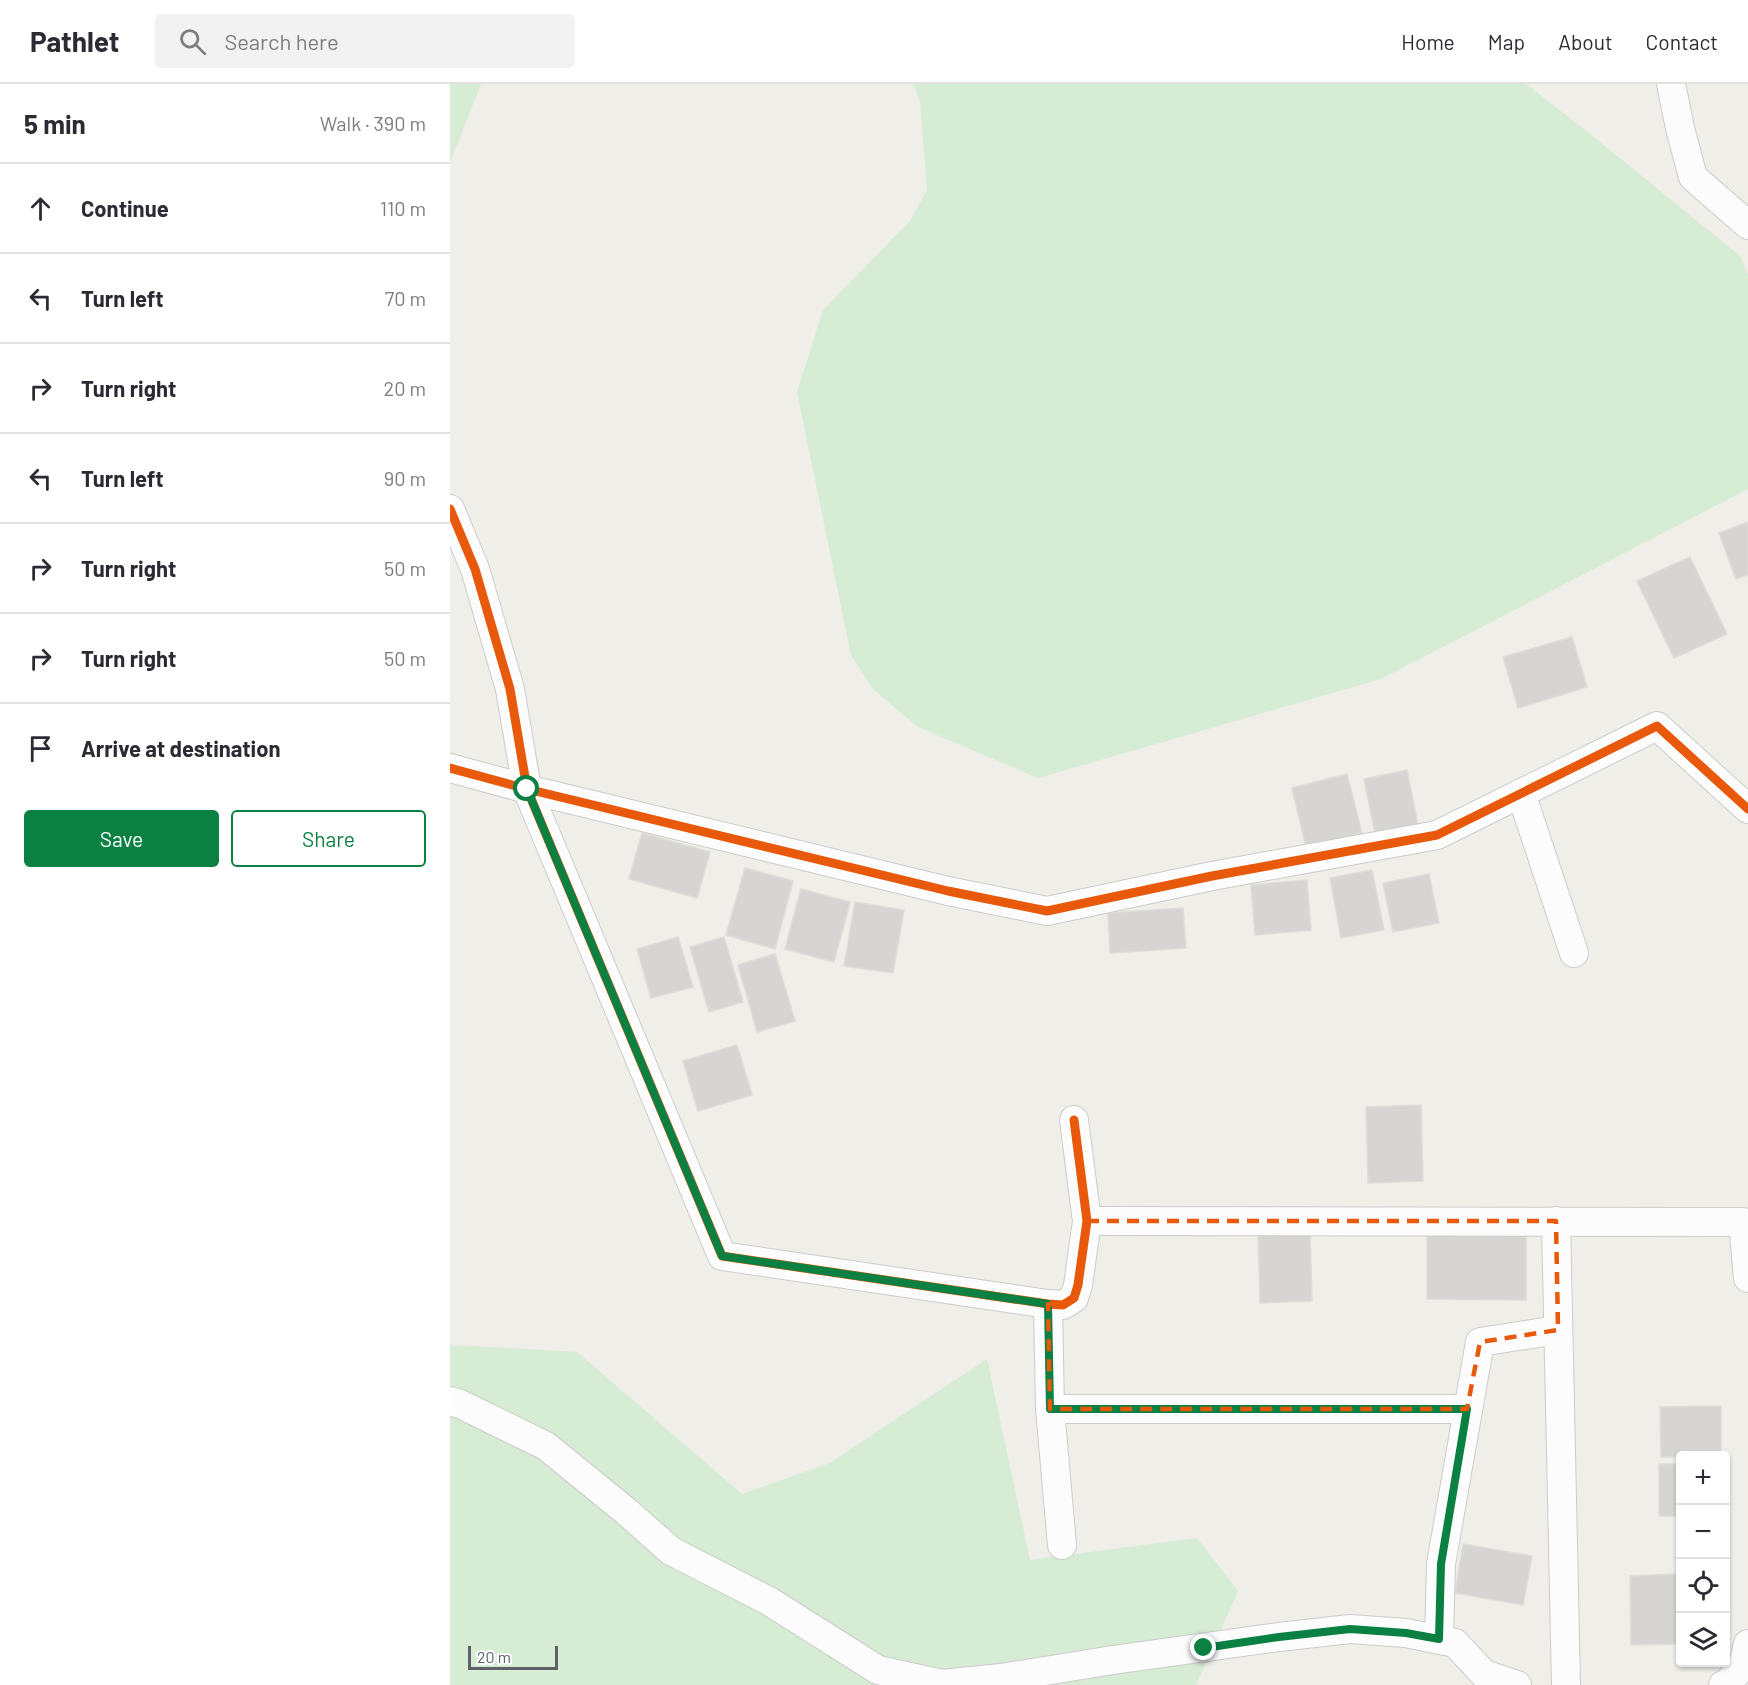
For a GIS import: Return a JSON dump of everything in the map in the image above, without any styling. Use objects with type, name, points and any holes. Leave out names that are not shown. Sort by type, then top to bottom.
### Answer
[{"type":"street","points":[[1671,84],[1693,177],[1748,225]]},
{"type":"street","points":[[450,508],[475,569],[510,689],[527,789],[722,1256],[1063,1305],[1074,1298],[1078,1285],[1087,1221],[1074,1120]]},
{"type":"street","points":[[450,768],[527,789],[948,891],[1047,911],[1212,876],[1437,835],[1657,726],[1748,809]]},
{"type":"street","points":[[1521,793],[1574,952]]},
{"type":"street","points":[[1087,1221],[1743,1222],[1748,1278]]},
{"type":"street","points":[[1556,1221],[1566,1685]]},
{"type":"street","points":[[1048,1304],[1050,1409],[1062,1545]]},
{"type":"street","points":[[1439,1639],[1441,1564],[1480,1342],[1558,1330]]},
{"type":"street","points":[[450,1401],[546,1446],[671,1551],[769,1601],[878,1670],[942,1684],[1001,1678],[1113,1660],[1350,1629],[1406,1633],[1455,1643],[1484,1674],[1516,1685]]},
{"type":"street","points":[[1050,1409],[1467,1409]]},
{"type":"street","points":[[1724,1685],[1743,1665],[1748,1644]]},
{"type":"highlighted area","points":[[1087,1221],[1556,1221],[1558,1330],[1480,1342],[1467,1409],[1050,1409],[1048,1304],[1063,1305],[1074,1298]]},
{"type":"green space","points":[[450,84],[481,84],[450,162]]},
{"type":"green space","points":[[913,84],[1526,84],[1740,256],[1748,275],[1748,489],[1381,679],[1038,778],[918,727],[873,689],[851,655],[797,392],[823,310],[910,221],[927,190],[920,101]]},
{"type":"green space","points":[[450,1345],[577,1352],[742,1494],[830,1463],[987,1359],[1030,1560],[1197,1538],[1238,1591],[1196,1685],[450,1685]]},
{"type":"building","points":[[1748,522],[1748,575],[1736,579],[1719,533]]},
{"type":"building","points":[[1690,557],[1727,634],[1674,658],[1637,581]]},
{"type":"building","points":[[1572,637],[1587,687],[1518,708],[1503,657]]},
{"type":"building","points":[[1407,770],[1418,825],[1375,833],[1364,779]]},
{"type":"building","points":[[1347,774],[1362,833],[1306,847],[1292,788]]},
{"type":"building","points":[[642,833],[710,852],[697,898],[629,879]]},
{"type":"building","points":[[745,868],[793,881],[775,949],[726,935]]},
{"type":"building","points":[[1372,870],[1384,930],[1341,938],[1330,878]]},
{"type":"building","points":[[1429,874],[1439,923],[1393,932],[1383,883]]},
{"type":"building","points":[[1307,880],[1311,930],[1255,935],[1251,885]]},
{"type":"building","points":[[801,889],[850,902],[834,962],[785,949]]},
{"type":"building","points":[[855,902],[904,910],[893,973],[844,966]]},
{"type":"building","points":[[1183,908],[1186,948],[1110,953],[1108,913]]},
{"type":"building","points":[[678,937],[693,987],[651,998],[637,949]]},
{"type":"building","points":[[724,937],[743,1002],[709,1012],[690,947]]},
{"type":"building","points":[[775,954],[795,1021],[757,1032],[738,965]]},
{"type":"building","points":[[737,1045],[752,1095],[698,1111],[683,1061]]},
{"type":"building","points":[[1421,1105],[1423,1181],[1368,1183],[1366,1107]]},
{"type":"building","points":[[1427,1228],[1526,1229],[1526,1300],[1427,1299]]},
{"type":"building","points":[[1310,1232],[1312,1301],[1260,1303],[1258,1234]]},
{"type":"building","points":[[1721,1406],[1721,1451],[1676,1451],[1676,1457],[1661,1457],[1660,1407]]},
{"type":"building","points":[[1659,1464],[1676,1464],[1676,1516],[1659,1516]]},
{"type":"building","points":[[1463,1544],[1532,1556],[1523,1605],[1455,1593]]},
{"type":"building","points":[[1676,1574],[1676,1644],[1631,1645],[1630,1576]]},
{"type":"cycle path","points":[[450,509],[475,569],[510,689],[527,789],[722,1256],[1063,1305],[1074,1298],[1078,1285],[1087,1221],[1074,1120]]},
{"type":"cycle path","points":[[450,768],[527,789],[948,891],[1047,911],[1212,876],[1437,835],[1657,726],[1748,809]]},
{"type":"route","points":[[527,789],[722,1256],[1048,1304],[1050,1409],[1467,1409],[1441,1564],[1439,1639],[1406,1633],[1350,1629],[1204,1648]]}]
